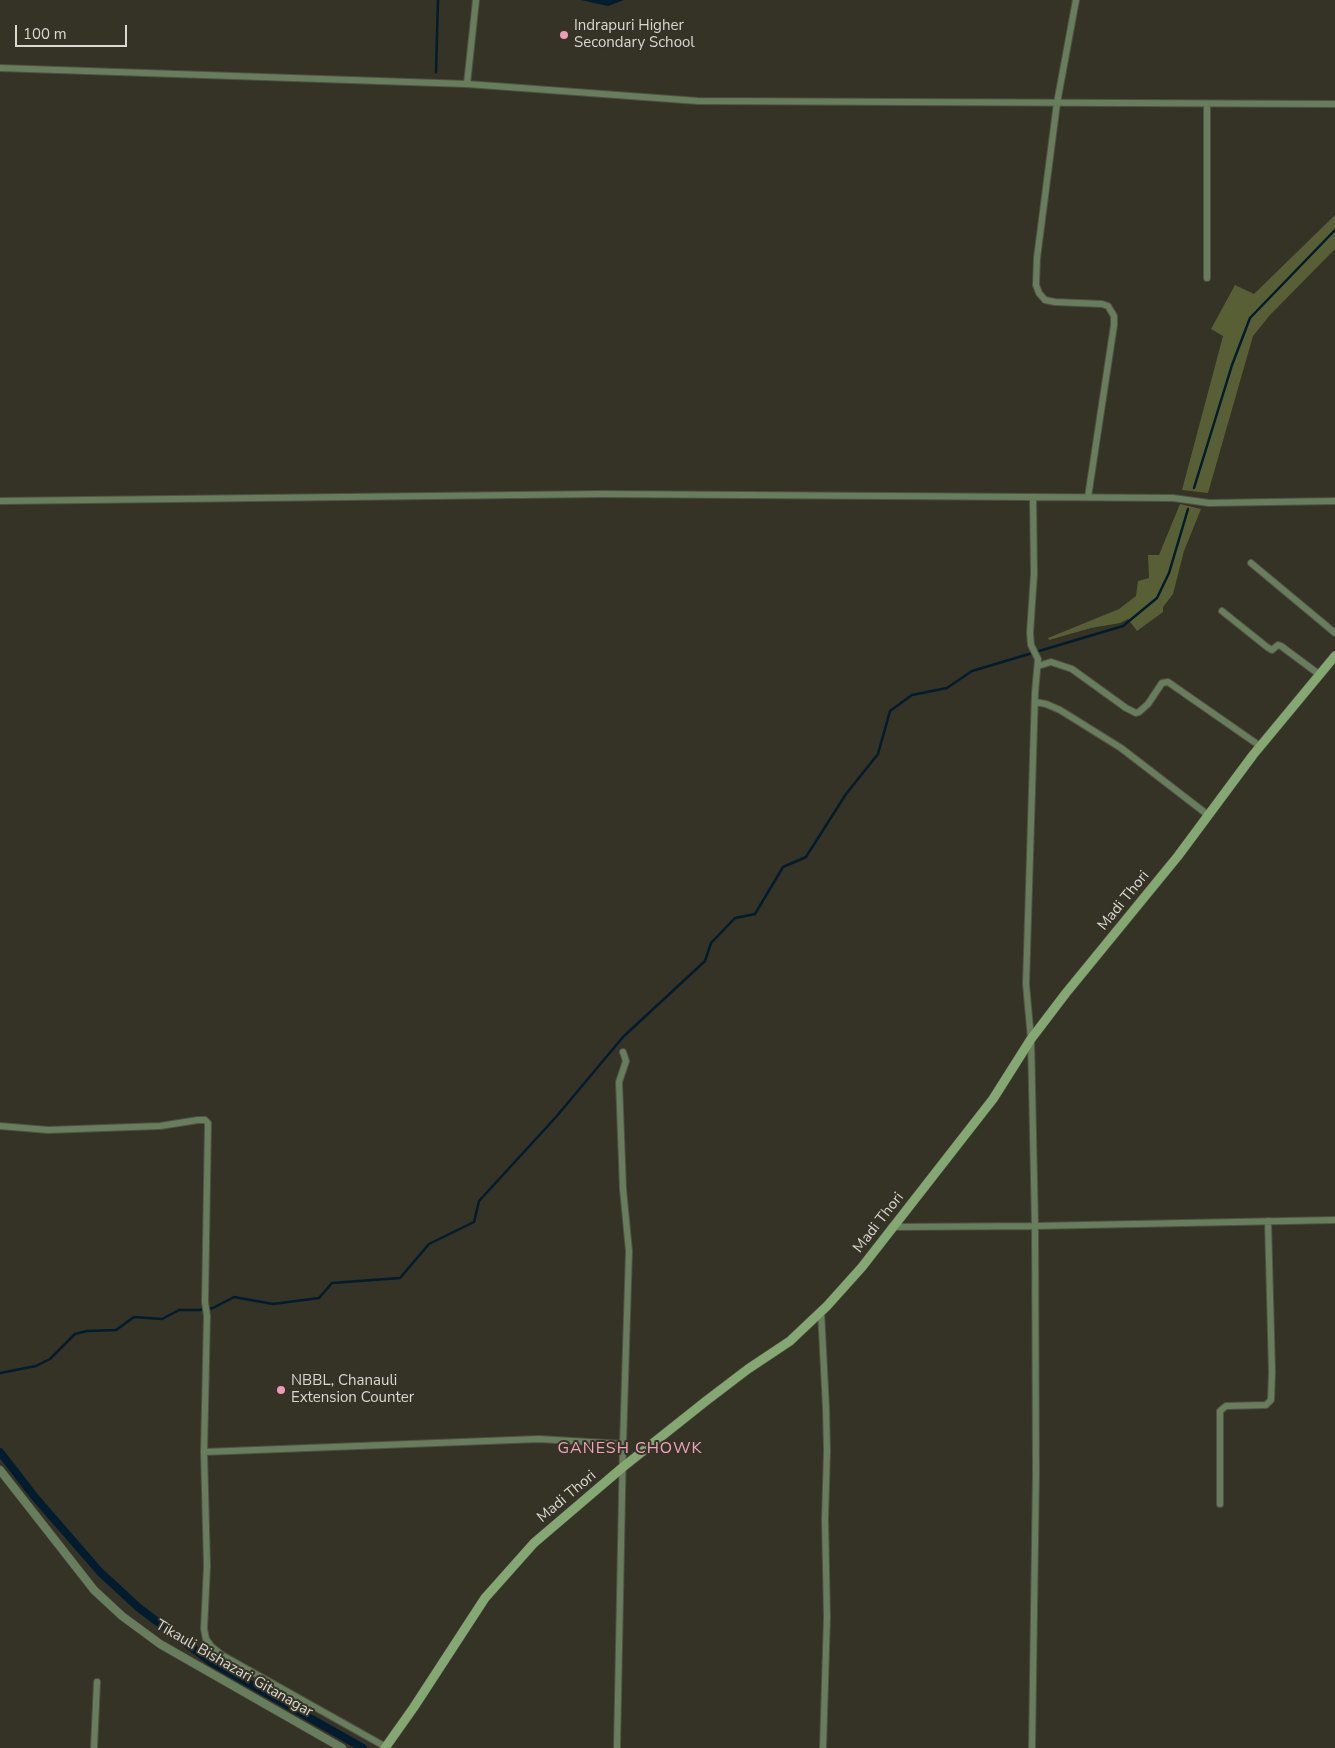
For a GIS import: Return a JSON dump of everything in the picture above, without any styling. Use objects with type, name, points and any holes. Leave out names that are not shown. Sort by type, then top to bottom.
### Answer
[{"type":"main road","name":"Madi Thori","points":[[385,1747],[414,1707],[485,1598],[534,1543],[623,1468],[748,1369],[790,1341],[862,1267],[892,1227],[935,1176],[993,1099],[1031,1039],[1178,856],[1260,746],[1335,656]]},
{"type":"street","points":[[467,84],[476,0]]},
{"type":"street","points":[[1076,0],[1057,103],[1037,258],[1036,285],[1039,293],[1045,300],[1102,304],[1108,306],[1114,316],[1088,497]]},
{"type":"street","points":[[0,68],[467,84],[698,101],[1335,104]]},
{"type":"street","points":[[1207,104],[1207,278]]},
{"type":"street","points":[[0,501],[602,494],[1173,498],[1208,503],[1335,501]]},
{"type":"street","points":[[1032,1748],[1036,1474],[1035,1226],[1031,1039],[1026,984],[1035,702],[1038,662],[1031,645],[1030,633],[1034,574],[1033,497]]},
{"type":"street","points":[[1251,563],[1335,633]]},
{"type":"street","points":[[1222,612],[1267,647],[1272,650],[1278,645],[1281,646],[1320,675]]},
{"type":"street","points":[[1038,662],[1051,662],[1072,669],[1126,708],[1136,712],[1139,712],[1148,704],[1162,683],[1168,682],[1260,746]]},
{"type":"street","points":[[1035,702],[1060,710],[1121,748],[1208,815]]},
{"type":"street","points":[[617,1748],[629,1251],[623,1189],[619,1082],[626,1062],[624,1052]]},
{"type":"street","points":[[0,1126],[48,1130],[160,1126],[198,1120],[205,1120],[208,1123],[204,1452],[207,1566],[204,1629],[206,1639],[211,1646],[222,1654],[385,1747]]},
{"type":"street","points":[[892,1227],[1335,1220]]},
{"type":"street","points":[[1220,1504],[1220,1411],[1226,1406],[1266,1405],[1270,1400],[1272,1372],[1268,1221]]},
{"type":"street","points":[[821,1311],[827,1451],[825,1519],[827,1617],[824,1748]]},
{"type":"street","points":[[204,1452],[539,1439],[623,1444]]},
{"type":"street","name":"Tikauli Bishazari Gitanagar","points":[[0,1470],[94,1590],[122,1616],[160,1644],[342,1748]]},
{"type":"street","points":[[94,1748],[98,1682]]},
{"type":"green space","points":[[1335,215],[1335,249],[1270,315],[1253,336],[1208,493],[1182,490],[1223,336],[1211,329],[1235,285],[1254,294]]},
{"type":"green space","points":[[1180,504],[1201,509],[1184,551],[1173,594],[1163,607],[1163,612],[1137,631],[1128,619],[1120,623],[1091,628],[1049,640],[1048,638],[1119,609],[1136,596],[1138,581],[1149,578],[1148,555],[1159,555]]},
{"type":"water","points":[[581,0],[624,0],[608,6]]},
{"type":"waterway","points":[[436,72],[438,0]]},
{"type":"waterway","points":[[1194,488],[1232,365],[1250,318],[1335,230]]},
{"type":"waterway","points":[[0,1373],[36,1366],[50,1359],[75,1334],[87,1331],[116,1330],[134,1317],[162,1319],[179,1310],[213,1308],[234,1297],[273,1304],[319,1298],[332,1283],[400,1278],[429,1244],[474,1222],[479,1201],[556,1117],[623,1037],[705,961],[711,943],[735,918],[755,914],[783,867],[806,857],[846,794],[878,754],[890,711],[912,695],[947,688],[972,671],[1123,626],[1157,598],[1169,573],[1188,509]]},
{"type":"waterway","points":[[0,1452],[34,1496],[100,1572],[139,1608],[211,1662],[363,1748]]},
{"type":"place","name":"Indrapuri Higher Secondary School","points":[[564,35]]},
{"type":"place","name":"NBBL, Chanauli Extension Counter","points":[[281,1390]]},
{"type":"district","name":"GANESH CHOWK","points":[[630,1449]]}]
